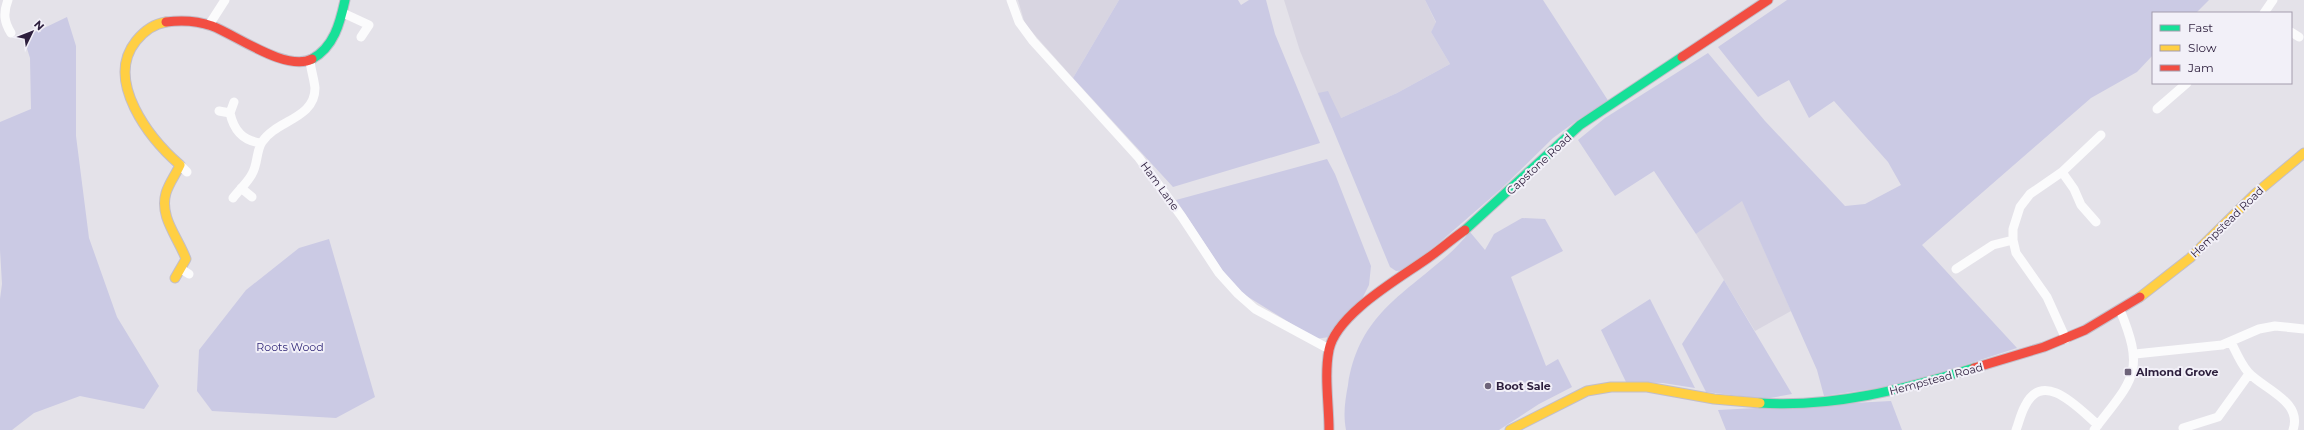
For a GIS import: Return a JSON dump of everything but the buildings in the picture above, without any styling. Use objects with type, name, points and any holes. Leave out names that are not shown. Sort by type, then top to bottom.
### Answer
[{"type":"street","points":[[8,0],[3,24],[11,33]]},
{"type":"street","points":[[209,25],[225,0]]},
{"type":"street","points":[[188,172],[177,168],[142,120],[133,103],[126,81],[125,66],[133,44],[142,34],[155,25],[169,22],[209,25],[250,47],[279,59],[310,61],[324,50],[334,38],[343,13],[345,0]]},
{"type":"street","name":"Ham Lane","points":[[1011,0],[1019,22],[1033,41],[1139,158],[1182,217],[1219,273],[1233,289],[1255,309],[1329,349]]},
{"type":"street","name":"Capstone Road","points":[[1329,349],[1338,331],[1365,302],[1480,218],[1580,125],[1768,0]]},
{"type":"street","points":[[2267,12],[2274,0]]},
{"type":"street","points":[[343,13],[372,21],[361,37]]},
{"type":"street","points":[[233,198],[253,174],[261,143],[283,122],[297,117],[310,105],[314,98],[315,87],[310,61]]},
{"type":"street","points":[[2157,108],[2185,84]]},
{"type":"street","points":[[234,102],[230,113],[239,135],[250,142],[261,143]]},
{"type":"street","points":[[219,111],[230,113]]},
{"type":"street","points":[[2066,339],[2047,297],[2020,260],[2013,240],[2017,214],[2024,200],[2035,190],[2062,172],[2101,135]]},
{"type":"street","name":"Hempstead Road","points":[[1510,430],[1566,400],[1587,392],[1610,387],[1647,387],[1714,399],[1779,404],[1823,402],[1909,388],[2066,339],[2120,310],[2184,263],[2255,194],[2304,153]]},
{"type":"street","points":[[175,278],[186,259],[180,242],[170,226],[164,212],[166,193],[177,168]]},
{"type":"street","points":[[2062,172],[2074,189],[2081,205],[2096,222]]},
{"type":"street","points":[[241,188],[252,197]]},
{"type":"street","points":[[1956,269],[1993,245],[2013,240]]},
{"type":"street","points":[[181,269],[189,274]]},
{"type":"street","points":[[2016,430],[2025,406],[2036,394],[2050,390],[2064,396],[2096,427],[2127,386],[2132,375],[2135,354],[2131,337],[2120,310]]},
{"type":"street","points":[[2135,354],[2213,346],[2231,342],[2266,327],[2284,325],[2304,329]]},
{"type":"street","points":[[2231,342],[2250,374],[2278,394],[2290,407],[2294,420],[2292,430]]},
{"type":"street","points":[[1329,349],[1329,430]]},
{"type":"street","points":[[2183,428],[2218,417],[2250,374]]},
{"type":"shaded area","points":[[1018,0],[1119,0],[1073,78],[1025,24]]},
{"type":"shaded area","points":[[1284,0],[1425,0],[1436,23],[1431,32],[1450,64],[1397,93],[1330,123],[1300,51]]},
{"type":"shaded area","points":[[1742,200],[1791,311],[1755,331],[1696,234]]},
{"type":"green space","points":[[1119,0],[1238,0],[1241,5],[1249,0],[1266,0],[1275,34],[1320,143],[1173,187],[1073,78]]},
{"type":"green space","points":[[1425,0],[1543,0],[1609,102],[1579,119],[1553,138],[1501,189],[1440,242],[1405,270],[1396,271],[1390,267],[1318,93],[1328,91],[1341,118],[1397,93],[1450,64],[1431,32],[1436,22]]},
{"type":"green space","points":[[1787,0],[2209,0],[2197,12],[2152,12],[2152,56],[2137,72],[2091,98],[1922,245],[2017,348],[1906,384],[1824,396],[1817,370],[1742,201],[1696,234],[1654,171],[1615,196],[1578,140],[1605,118],[1708,53],[1765,121],[1845,206],[1865,204],[1901,185],[1888,162],[1834,101],[1809,118],[1789,80],[1758,97],[1718,47]]},
{"type":"green space","points":[[67,17],[76,46],[76,136],[89,238],[117,317],[159,386],[144,409],[80,396],[34,413],[12,430],[0,430],[0,299],[2,284],[0,250],[0,122],[31,109],[30,58],[23,36],[40,30]]},
{"type":"green space","points":[[1327,159],[1335,174],[1371,266],[1369,285],[1359,305],[1329,337],[1316,339],[1245,295],[1229,280],[1176,200]]},
{"type":"green space","points":[[1522,218],[1545,219],[1563,251],[1511,277],[1546,366],[1558,359],[1572,387],[1539,404],[1499,430],[1346,430],[1345,402],[1353,363],[1360,344],[1370,327],[1395,300],[1449,254],[1470,232],[1485,250],[1494,234]]},
{"type":"green space","name":"Roots Wood","points":[[329,239],[375,397],[336,418],[212,411],[197,391],[199,350],[246,290],[299,248]]},
{"type":"green space","points":[[1724,280],[1792,394],[1765,399],[1706,392],[1682,344]]},
{"type":"green space","points":[[1650,299],[1695,388],[1663,383],[1626,382],[1601,330]]},
{"type":"green space","points":[[1891,401],[1902,430],[1726,430],[1718,410]]},
{"type":"traffic: fast","points":[[312,59],[326,48],[335,34],[345,0]]},
{"type":"traffic: fast","points":[[1465,230],[1580,125],[1682,57]]},
{"type":"traffic: fast","points":[[1760,403],[1787,404],[1841,400],[1895,390],[1974,368]]},
{"type":"traffic: slow","points":[[166,22],[149,28],[136,41],[127,57],[125,74],[128,91],[144,125],[168,154],[180,165],[167,189],[165,202],[167,219],[186,259],[175,278]]},
{"type":"traffic: slow","points":[[2140,297],[2190,258],[2255,194],[2304,153]]},
{"type":"traffic: slow","points":[[1510,430],[1587,391],[1611,387],[1647,387],[1714,399],[1760,403]]},
{"type":"traffic: jam","points":[[1682,57],[1768,0]]},
{"type":"traffic: jam","points":[[166,22],[189,21],[207,24],[275,57],[289,61],[301,62],[312,59]]},
{"type":"traffic: jam","points":[[1329,430],[1327,390],[1329,350],[1334,337],[1343,323],[1356,310],[1386,286],[1433,255],[1465,230]]},
{"type":"traffic: jam","points":[[1974,368],[2044,347],[2085,330],[2140,297]]},
{"type":"place","name":"Almond Grove","points":[[2128,372]]},
{"type":"place","name":"Boot Sale","points":[[1488,386]]}]
